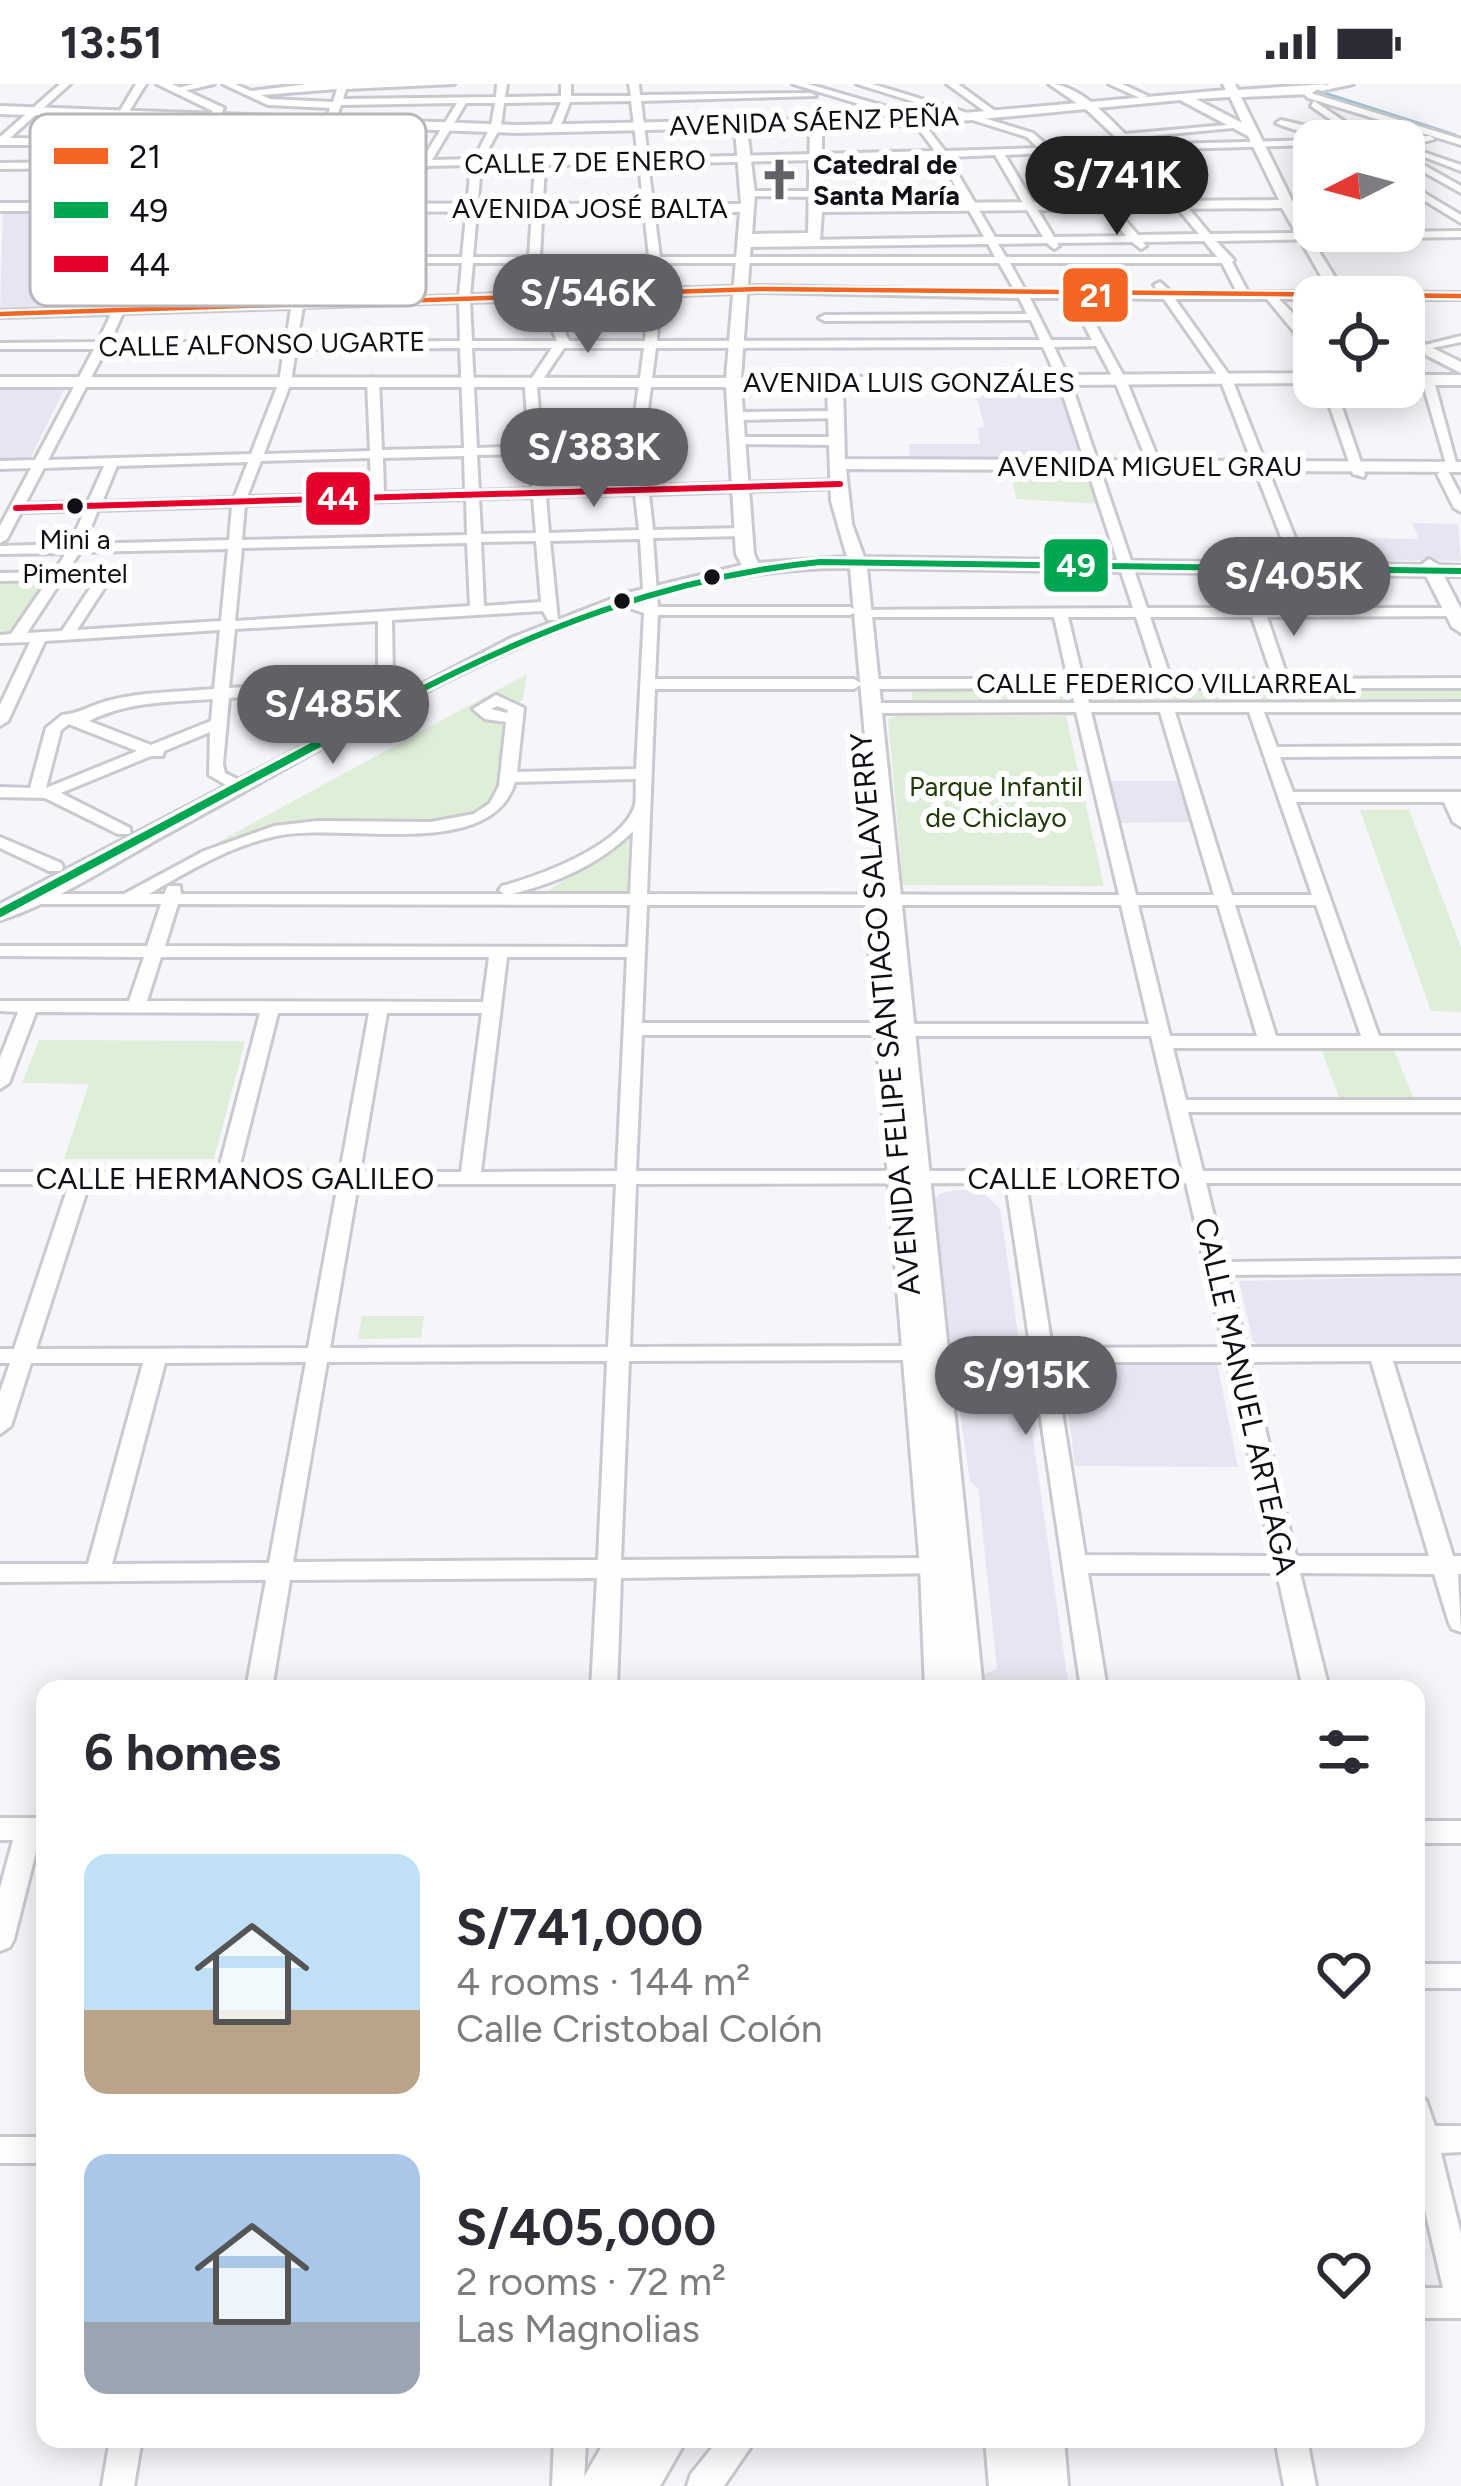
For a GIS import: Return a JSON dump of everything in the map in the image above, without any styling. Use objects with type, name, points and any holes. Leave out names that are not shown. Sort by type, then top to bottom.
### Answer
[{"type":"main road","points":[[1160,84],[1243,131]]},
{"type":"main road","points":[[169,87],[217,114]]},
{"type":"main road","name":"AVENIDA SÁENZ PEÑA","points":[[963,115],[1227,89],[1308,87]]},
{"type":"main road","points":[[1227,89],[1243,131],[1293,227]]},
{"type":"main road","name":"AVENIDA SÁENZ PEÑA","points":[[426,125],[916,120],[1179,95]]},
{"type":"main road","name":"AVENIDA SÁENZ PEÑA","points":[[0,110],[100,114]]},
{"type":"main road","points":[[747,241],[816,240],[815,121]]},
{"type":"main road","points":[[740,123],[746,160],[747,241],[733,382],[743,532],[750,564]]},
{"type":"main road","name":"AVENIDA JOSÉ BALTA","points":[[426,208],[651,207],[748,201]]},
{"type":"main road","points":[[814,201],[970,206],[1281,204]]},
{"type":"main road","points":[[1427,346],[1461,365]]},
{"type":"main road","points":[[1425,347],[1461,365]]},
{"type":"main road","name":"AVENIDA LUIS GONZÁLES","points":[[0,382],[1065,383],[1293,377]]},
{"type":"main road","points":[[1425,381],[1461,380]]},
{"type":"main road","name":"AVENIDA FELIPE SANTIAGO SALAVERRY","points":[[835,382],[839,473],[885,898]]},
{"type":"main road","name":"AVENIDA MIGUEL GRAU","points":[[839,473],[1097,468],[1455,471]]},
{"type":"main road","points":[[0,896],[66,870],[488,653],[552,613],[652,593],[750,564],[850,558],[1461,567]]},
{"type":"main road","points":[[1430,567],[1457,619]]},
{"type":"main road","points":[[0,913],[124,831],[230,782],[391,684],[552,613],[652,593]]},
{"type":"main road","name":"AVENIDA FELIPE SANTIAGO SALAVERRY","points":[[862,684],[873,708],[909,1178],[966,1680]]},
{"type":"main road","name":"AVENIDA FELIPE SANTIAGO SALAVERRY","points":[[909,1178],[916,1353],[941,1680]]},
{"type":"main road","points":[[600,2486],[625,2448]]},
{"type":"main road","points":[[635,2486],[660,2448]]},
{"type":"main road","points":[[1007,2448],[1010,2486]]},
{"type":"main road","points":[[1044,2448],[1048,2486]]},
{"type":"street","points":[[31,114],[65,84]]},
{"type":"street","points":[[123,114],[141,84]]},
{"type":"street","points":[[169,87],[209,84]]},
{"type":"street","points":[[228,84],[268,102],[337,103],[737,98],[805,89],[916,120]]},
{"type":"street","points":[[477,610],[464,298],[476,164],[496,127],[502,84]]},
{"type":"street","points":[[555,127],[566,100],[566,84]]},
{"type":"street","points":[[604,1680],[652,593],[637,447],[651,342],[655,261],[634,84]]},
{"type":"street","points":[[734,84],[740,123]]},
{"type":"street","points":[[862,84],[1022,131],[1138,238],[1164,292],[1226,379],[1298,564]]},
{"type":"street","points":[[952,84],[990,111]]},
{"type":"street","points":[[1054,84],[1088,103],[1126,136],[1178,205],[1229,260],[1243,293]]},
{"type":"street","points":[[1114,84],[1144,96]]},
{"type":"street","points":[[1308,87],[1348,84]]},
{"type":"street","points":[[249,94],[344,86],[449,85]]},
{"type":"street","points":[[332,114],[344,86]]},
{"type":"street","points":[[1308,87],[1311,96],[1458,137]]},
{"type":"street","points":[[1308,87],[1342,120]]},
{"type":"street","points":[[805,89],[815,121]]},
{"type":"street","points":[[898,94],[943,154],[1048,344],[1097,468],[1165,683]]},
{"type":"street","points":[[426,161],[463,101]]},
{"type":"street","points":[[0,142],[30,115]]},
{"type":"street","points":[[1281,123],[1293,126]]},
{"type":"street","points":[[1039,142],[1243,131]]},
{"type":"street","name":"CALLE 7 DE ENERO","points":[[426,164],[1137,149],[1243,131],[1293,139]]},
{"type":"street","points":[[1425,139],[1458,137]]},
{"type":"street","points":[[999,153],[1052,239],[1072,293],[1120,382],[1155,468]]},
{"type":"street","points":[[1425,154],[1455,166]]},
{"type":"street","points":[[8,639],[477,610],[552,613],[542,536],[533,382],[563,341],[540,295],[533,262],[540,164]]},
{"type":"street","name":"CALLE 7 DE ENERO","points":[[0,166],[30,166]]},
{"type":"street","points":[[1425,166],[1455,166]]},
{"type":"street","points":[[1425,166],[1461,190]]},
{"type":"street","points":[[1425,195],[1461,220]]},
{"type":"street","points":[[748,201],[814,201]]},
{"type":"street","points":[[1425,202],[1461,202]]},
{"type":"street","points":[[1281,204],[1293,204]]},
{"type":"street","points":[[1425,234],[1461,234]]},
{"type":"street","points":[[816,240],[1293,236]]},
{"type":"street","points":[[426,263],[1229,260]]},
{"type":"street","points":[[426,300],[742,289],[1293,295]]},
{"type":"street","points":[[1268,294],[1293,321]]},
{"type":"street","points":[[1425,296],[1461,296]]},
{"type":"street","points":[[0,539],[118,306]]},
{"type":"street","points":[[0,314],[299,306],[284,382],[238,501],[215,771],[230,782]]},
{"type":"street","points":[[825,318],[1035,317]]},
{"type":"street","points":[[1427,346],[1461,339]]},
{"type":"street","name":"CALLE ALFONSO UGARTE","points":[[0,346],[563,341],[1099,344]]},
{"type":"street","points":[[1428,381],[1461,508]]},
{"type":"street","points":[[373,382],[379,496]]},
{"type":"street","points":[[1336,408],[1358,471]]},
{"type":"street","points":[[738,416],[837,416]]},
{"type":"street","points":[[740,441],[838,441]]},
{"type":"street","points":[[0,465],[637,447]]},
{"type":"street","points":[[8,639],[76,548],[112,463]]},
{"type":"street","points":[[16,508],[740,487],[839,473]]},
{"type":"street","points":[[0,550],[743,532]]},
{"type":"street","points":[[0,577],[107,573],[67,635]]},
{"type":"street","points":[[652,593],[856,612],[1258,612],[1457,619]]},
{"type":"street","name":"CALLE MANUEL ARTEAGA","points":[[1060,612],[1314,1680]]},
{"type":"street","points":[[1258,612],[1291,707]]},
{"type":"street","points":[[47,794],[54,728],[125,702],[222,691],[391,684],[385,616]]},
{"type":"street","points":[[0,721],[39,637]]},
{"type":"street","name":"CALLE FEDERICO VILLARREAL","points":[[648,684],[1461,682]]},
{"type":"street","points":[[1166,707],[1268,1042]]},
{"type":"street","points":[[1255,707],[1372,1042]]},
{"type":"street","name":"CALLE FEDERICO VILLARREAL","points":[[873,708],[1461,707]]},
{"type":"street","points":[[128,898],[233,842],[275,831],[335,825],[438,826],[476,818],[497,806],[506,777],[513,718]]},
{"type":"street","points":[[71,720],[156,752]]},
{"type":"street","points":[[0,793],[47,794],[219,727]]},
{"type":"street","points":[[1270,752],[1461,751]]},
{"type":"street","points":[[506,777],[644,774]]},
{"type":"street","points":[[47,794],[124,831]]},
{"type":"street","points":[[1286,797],[1455,797],[1461,822]]},
{"type":"street","points":[[463,898],[525,885],[578,865],[618,838],[642,808]]},
{"type":"street","points":[[0,842],[66,870],[71,888],[92,898]]},
{"type":"street","points":[[136,1007],[178,872]]},
{"type":"street","points":[[27,899],[1322,900]]},
{"type":"street","points":[[0,947],[635,952]]},
{"type":"street","points":[[470,1178],[500,952]]},
{"type":"street","points":[[0,1006],[492,1008]]},
{"type":"street","points":[[0,1083],[29,1006]]},
{"type":"street","points":[[226,1178],[271,1008]]},
{"type":"street","points":[[261,1680],[379,1008]]},
{"type":"street","points":[[632,1029],[1461,1042]]},
{"type":"street","points":[[1177,1106],[1461,1106]]},
{"type":"street","name":"CALLE LORETO","points":[[470,1178],[1461,1177]]},
{"type":"street","name":"CALLE HERMANOS GALILEO","points":[[0,1178],[470,1178]]},
{"type":"street","points":[[0,1426],[11,1356],[81,1178]]},
{"type":"street","points":[[1015,1178],[1093,1680]]},
{"type":"street","points":[[1216,1269],[1461,1266]]},
{"type":"street","points":[[11,1356],[916,1353]]},
{"type":"street","points":[[1380,1354],[1452,1565],[1461,1623]]},
{"type":"street","points":[[1042,1355],[1461,1354]]},
{"type":"street","points":[[98,1572],[156,1356]]},
{"type":"street","points":[[1075,1564],[1452,1565]]},
{"type":"street","points":[[0,1573],[935,1567]]},
{"type":"street","points":[[0,1829],[36,1829]]},
{"type":"street","points":[[0,1939],[36,1832]]},
{"type":"street","points":[[1425,1832],[1461,1832]]},
{"type":"street","points":[[1425,1976],[1461,1976]]},
{"type":"street","points":[[1425,2140],[1461,2139]]},
{"type":"street","points":[[0,2150],[36,2150]]},
{"type":"street","points":[[1425,2160],[1461,2300],[1425,2302]]},
{"type":"street","points":[[118,2486],[124,2448]]},
{"type":"street","points":[[568,2486],[570,2448]]},
{"type":"street","points":[[703,2486],[733,2448]]},
{"type":"street","points":[[1293,2448],[1300,2486]]},
{"type":"shaded area","points":[[3,209],[30,209],[30,306],[109,306],[108,309],[0,311]]},
{"type":"shaded area","points":[[66,385],[29,461],[0,461],[0,386]]},
{"type":"shaded area","points":[[944,388],[1060,390],[1085,461],[910,462],[909,444],[980,444],[978,428],[985,427],[977,399]]},
{"type":"shaded area","points":[[1412,523],[1458,524],[1461,561],[1355,560],[1346,538],[1419,539]]},
{"type":"shaded area","points":[[1104,781],[1177,781],[1190,822],[1115,823]]},
{"type":"shaded area","points":[[980,1190],[1000,1209],[1068,1680],[984,1680],[983,1675],[997,1669],[978,1488],[970,1481],[929,1205],[939,1194]]},
{"type":"shaded area","points":[[1461,1276],[1461,1345],[1261,1346],[1253,1341],[1239,1281]]},
{"type":"shaded area","points":[[1062,1362],[1217,1362],[1238,1467],[1075,1466]]},
{"type":"green space","points":[[1088,475],[1101,504],[1016,499],[1012,477]]},
{"type":"green space","points":[[0,581],[49,581],[14,633],[0,633]]},
{"type":"green space","points":[[527,674],[523,699],[511,710],[499,793],[483,811],[446,822],[291,825],[209,847]]},
{"type":"green space","points":[[1061,686],[1065,702],[913,703],[911,688]]},
{"type":"green space","points":[[1266,686],[1272,702],[1094,702],[1090,687]]},
{"type":"green space","points":[[1294,686],[1461,686],[1461,704],[1301,704]]},
{"type":"green space","name":"Parque Infantil de Chiclayo","points":[[1066,716],[1104,886],[903,885],[888,719]]},
{"type":"green space","points":[[1360,810],[1409,810],[1461,947],[1461,1012],[1431,1011]]},
{"type":"green space","points":[[629,837],[627,894],[542,895]]},
{"type":"green space","points":[[39,1040],[245,1041],[214,1159],[64,1159],[89,1084],[22,1083]]},
{"type":"green space","points":[[1393,1048],[1414,1099],[1340,1100],[1321,1049]]},
{"type":"green space","points":[[362,1316],[424,1316],[421,1338],[358,1339]]},
{"type":"waterway","points":[[1318,91],[1455,135]]},
{"type":"transit line","name":"21","points":[[426,300],[759,289],[1461,296]]},
{"type":"transit line","name":"21","points":[[0,314],[243,306]]},
{"type":"transit line","name":"44","points":[[16,508],[840,484]]},
{"type":"transit line","name":"49","points":[[0,913],[517,642],[634,597],[694,580],[820,562],[1461,571]]},
{"type":"place","name":"Catedral de Santa María","points":[[779,180]]},
{"type":"place","name":"Mini a Pimentel","points":[[75,506]]}]
